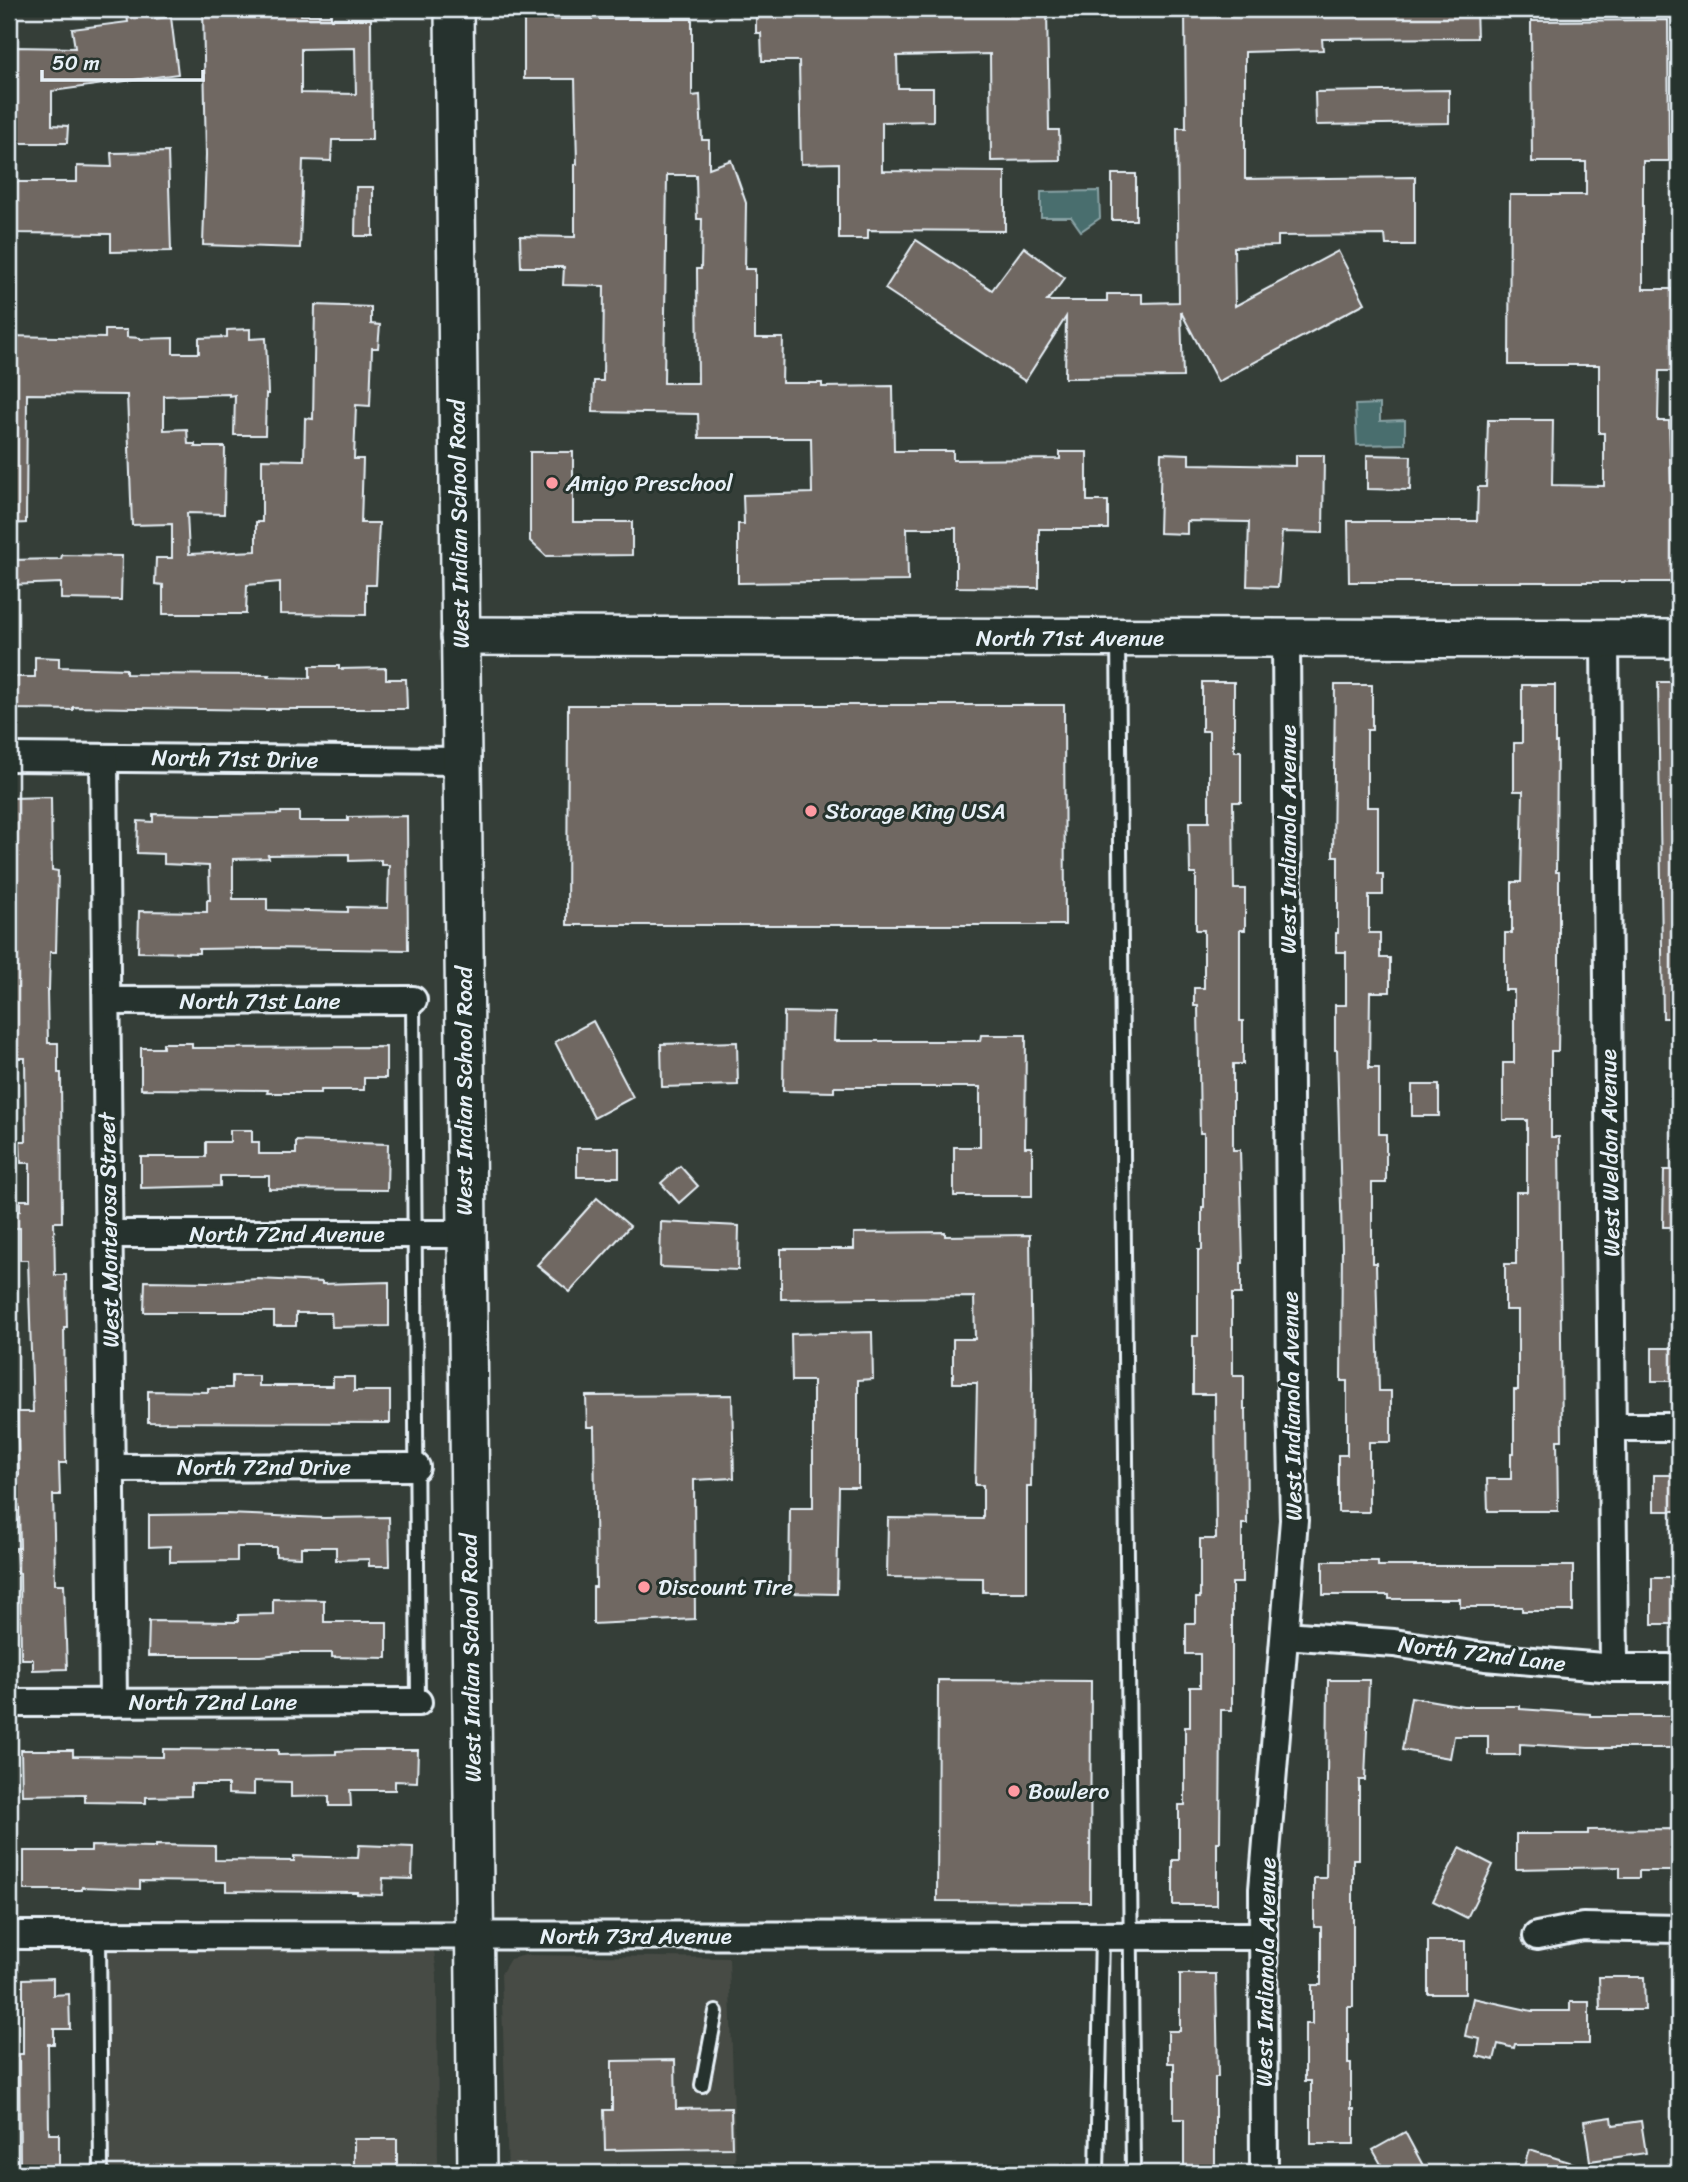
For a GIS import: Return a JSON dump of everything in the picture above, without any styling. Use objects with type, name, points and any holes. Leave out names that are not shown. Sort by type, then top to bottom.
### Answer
[{"type":"main road","name":"West Indian School Road","points":[[454,9],[477,2173]]},
{"type":"main road","name":"North 71st Avenue","points":[[460,636],[1679,639]]},
{"type":"street","name":"West Indianola Avenue","points":[[1264,2173],[1264,1889],[1294,1520],[1286,637]]},
{"type":"street","name":"West Weldon Avenue","points":[[1605,639],[1614,1668]]},
{"type":"street","name":"North 71st Drive","points":[[9,757],[462,761]]},
{"type":"street","name":"West Monterosa Street","points":[[104,758],[113,1703]]},
{"type":"street","name":"North 71st Lane","points":[[107,1001],[413,1000]]},
{"type":"street","name":"North 72nd Avenue","points":[[109,1234],[466,1234]]},
{"type":"street","points":[[1613,1427],[1679,1427]]},
{"type":"street","name":"North 72nd Drive","points":[[111,1468],[416,1467]]},
{"type":"street","name":"North 72nd Lane","points":[[1285,1635],[1394,1643],[1485,1657],[1614,1668],[1679,1668]]},
{"type":"street","name":"North 72nd Lane","points":[[9,1703],[418,1702]]},
{"type":"street","points":[[1537,1936],[1583,1927],[1679,1929]]},
{"type":"street","name":"North 73rd Avenue","points":[[9,1935],[1263,1936]]},
{"type":"lane","points":[[1118,639],[1133,2173]]},
{"type":"lane","points":[[413,1000],[418,1702]]},
{"type":"lane","points":[[99,1935],[101,2173]]},
{"type":"lane","points":[[1097,2173],[1102,1936]]},
{"type":"lane","points":[[702,2085],[716,2012]]},
{"type":"shaded area","points":[[430,1919],[437,1975],[438,2173],[93,2173],[91,1923]]},
{"type":"shaded area","points":[[526,1955],[729,1958],[736,2173],[508,2173],[501,1974],[510,1959]]},
{"type":"water","points":[[1099,191],[1100,218],[1081,231],[1071,217],[1041,217],[1041,192]]},
{"type":"water","points":[[1380,404],[1380,421],[1405,420],[1405,444],[1357,445],[1355,405]]},
{"type":"building","points":[[203,9],[301,9],[301,15],[331,15],[331,19],[371,19],[372,140],[332,140],[331,161],[303,160],[300,248],[203,245],[206,155]],"holes":[[[355,48],[356,94],[301,93],[301,49]]]},
{"type":"building","points":[[756,9],[1047,9],[1049,130],[1059,130],[1060,160],[991,161],[990,54],[897,56],[898,88],[933,88],[933,121],[882,122],[882,171],[1005,172],[1005,231],[868,230],[868,239],[839,239],[839,163],[801,164],[799,61],[762,61],[761,33],[756,33]]},
{"type":"building","points":[[1185,9],[1476,9],[1477,38],[1322,39],[1323,50],[1245,52],[1245,179],[1415,177],[1415,245],[1386,245],[1385,235],[1278,236],[1278,246],[1234,247],[1235,306],[1338,251],[1365,303],[1218,382],[1181,312],[1183,377],[1065,378],[1066,317],[1025,381],[885,289],[916,240],[992,290],[1024,247],[1065,278],[1047,301],[1107,301],[1107,294],[1142,294],[1142,303],[1179,302],[1177,128],[1186,128]]},
{"type":"building","points":[[151,12],[152,19],[171,17],[178,74],[52,91],[52,125],[68,126],[67,143],[16,143],[17,108],[9,108],[12,47],[75,48],[72,29],[128,22],[127,15]]},
{"type":"building","points":[[524,19],[692,19],[692,96],[700,95],[702,140],[709,140],[709,168],[731,160],[746,203],[745,269],[755,269],[755,338],[783,338],[782,383],[822,383],[822,387],[893,386],[894,451],[953,451],[953,460],[1060,459],[1060,452],[1087,452],[1087,501],[1108,501],[1108,529],[1039,529],[1039,588],[956,587],[956,528],[907,528],[908,581],[738,583],[738,524],[744,524],[743,495],[812,493],[811,438],[699,438],[698,414],[593,412],[594,381],[603,381],[604,286],[563,285],[564,267],[521,267],[520,236],[575,237],[575,79],[524,79]],"holes":[[[667,175],[696,175],[697,219],[702,219],[701,269],[697,269],[698,383],[664,383]]]},
{"type":"building","points":[[1668,20],[1669,161],[1643,161],[1643,289],[1672,289],[1673,371],[1659,371],[1658,421],[1669,421],[1671,487],[1679,487],[1679,582],[1349,582],[1348,521],[1477,521],[1478,487],[1486,487],[1488,420],[1553,420],[1552,485],[1604,486],[1604,433],[1599,433],[1599,365],[1509,365],[1510,195],[1586,195],[1586,162],[1532,162],[1531,21]]},
{"type":"building","points":[[1449,90],[1449,123],[1316,125],[1315,92]]},
{"type":"building","points":[[168,152],[171,251],[111,252],[111,234],[12,233],[13,182],[77,182],[77,166],[112,167],[111,153]]},
{"type":"building","points":[[1112,174],[1136,174],[1136,220],[1112,220]]},
{"type":"building","points":[[356,187],[373,187],[373,236],[355,236]]},
{"type":"building","points":[[315,305],[371,307],[371,324],[380,325],[378,348],[372,348],[370,406],[356,405],[354,459],[363,459],[361,523],[379,523],[376,585],[366,585],[366,615],[280,614],[280,582],[247,585],[246,614],[163,614],[163,585],[155,584],[156,558],[172,558],[172,524],[132,525],[127,395],[27,394],[26,523],[9,524],[9,336],[105,338],[105,330],[127,330],[127,337],[173,338],[173,353],[199,353],[199,338],[227,337],[227,330],[250,329],[250,339],[266,338],[268,394],[265,435],[234,435],[235,395],[229,394],[164,396],[164,430],[187,429],[188,444],[195,444],[195,447],[225,447],[224,514],[187,513],[189,554],[256,551],[256,522],[262,522],[262,459],[304,460],[305,418],[313,419]]},
{"type":"building","name":"Amigo Preschool","points":[[530,452],[573,452],[573,522],[632,522],[632,555],[546,556],[530,541]]},
{"type":"building","points":[[1161,453],[1189,454],[1189,464],[1296,466],[1296,455],[1324,455],[1323,533],[1282,532],[1278,587],[1247,586],[1249,522],[1187,521],[1187,534],[1159,533]]},
{"type":"building","points":[[1367,455],[1411,456],[1410,490],[1367,489]]},
{"type":"building","points":[[62,555],[122,556],[121,600],[61,599],[61,583],[9,585],[9,560],[61,559]]},
{"type":"building","points":[[35,657],[59,658],[59,667],[126,669],[126,674],[269,675],[268,677],[310,678],[310,666],[339,666],[339,669],[386,668],[386,679],[406,679],[407,709],[14,709],[15,677],[35,677]]},
{"type":"building","points":[[1202,682],[1234,682],[1234,751],[1241,751],[1241,802],[1233,802],[1234,889],[1245,889],[1245,930],[1240,930],[1243,1064],[1233,1064],[1233,1150],[1240,1150],[1243,1263],[1241,1294],[1232,1294],[1232,1336],[1233,1376],[1244,1376],[1247,1524],[1242,1524],[1242,1583],[1232,1583],[1232,1710],[1221,1710],[1217,1905],[1173,1905],[1173,1860],[1179,1860],[1179,1805],[1185,1805],[1185,1727],[1190,1727],[1190,1687],[1200,1687],[1200,1654],[1186,1654],[1186,1623],[1196,1623],[1196,1598],[1200,1598],[1200,1539],[1216,1539],[1215,1394],[1193,1394],[1193,1336],[1198,1336],[1198,1250],[1202,1250],[1204,1207],[1204,1133],[1200,1133],[1198,1006],[1194,1006],[1194,988],[1204,988],[1204,930],[1196,930],[1196,874],[1190,874],[1189,822],[1209,822],[1209,731],[1202,731]]},
{"type":"building","points":[[1658,682],[1679,682],[1679,1018],[1663,1018]]},
{"type":"building","points":[[1335,685],[1372,685],[1372,730],[1367,730],[1367,807],[1378,807],[1378,874],[1383,874],[1383,895],[1369,895],[1369,933],[1380,933],[1380,958],[1390,958],[1390,992],[1370,992],[1369,1068],[1379,1068],[1379,1134],[1386,1134],[1386,1183],[1372,1183],[1372,1263],[1376,1263],[1379,1391],[1391,1391],[1391,1442],[1369,1442],[1369,1512],[1338,1512],[1338,1455],[1347,1455],[1347,1381],[1341,1381],[1342,1246],[1335,1005],[1346,1005],[1346,952],[1336,952],[1338,856],[1333,856]]},
{"type":"building","points":[[1522,685],[1555,685],[1559,990],[1558,1051],[1551,1051],[1551,1137],[1559,1137],[1562,1440],[1557,1440],[1558,1511],[1488,1511],[1487,1479],[1511,1479],[1511,1453],[1514,1453],[1514,1390],[1518,1390],[1518,1310],[1505,1310],[1505,1264],[1516,1264],[1516,1192],[1527,1192],[1527,1120],[1503,1120],[1503,1063],[1514,1063],[1514,990],[1505,990],[1505,933],[1512,933],[1512,882],[1521,882],[1523,791],[1514,791],[1514,743],[1522,743]]},
{"type":"building","points":[[568,705],[1064,705],[1065,925],[567,925]]},
{"type":"building","points":[[51,797],[52,870],[58,871],[56,952],[50,952],[47,990],[48,1043],[58,1043],[58,1073],[61,1073],[62,1222],[54,1222],[55,1275],[66,1275],[67,1327],[64,1327],[66,1463],[59,1463],[60,1495],[53,1495],[55,1584],[64,1584],[67,1669],[33,1670],[33,1659],[21,1659],[20,1573],[17,1573],[16,1548],[20,1548],[19,1505],[10,1506],[9,1475],[19,1475],[17,1412],[33,1412],[28,1260],[20,1260],[20,1228],[9,1228],[9,1212],[20,1211],[20,1200],[30,1200],[30,1163],[21,1163],[20,1141],[26,1141],[25,1058],[13,1058],[13,989],[9,989],[9,932],[16,932],[17,858],[9,858],[9,837],[10,798]]},
{"type":"building","points":[[299,812],[299,821],[348,821],[348,817],[407,816],[408,950],[265,948],[199,949],[199,953],[138,952],[139,911],[207,912],[207,900],[210,900],[209,866],[164,864],[164,854],[137,853],[138,821],[153,822],[153,814]],"holes":[[[349,854],[349,861],[381,860],[381,865],[389,865],[388,908],[348,907],[348,912],[267,910],[267,899],[233,899],[233,859],[269,858],[268,855]]]},
{"type":"building","points":[[784,1012],[835,1013],[834,1041],[980,1041],[981,1035],[1026,1035],[1025,1147],[1032,1147],[1032,1196],[954,1196],[954,1147],[980,1147],[980,1087],[834,1087],[834,1092],[783,1091]]},
{"type":"building","points":[[593,1021],[633,1097],[594,1118],[555,1042]]},
{"type":"building","points":[[737,1042],[738,1085],[662,1087],[661,1044]]},
{"type":"building","points":[[163,1043],[192,1043],[192,1048],[386,1047],[386,1078],[364,1078],[364,1090],[321,1090],[321,1093],[141,1089],[141,1048],[163,1048]]},
{"type":"building","points":[[1412,1085],[1439,1085],[1439,1116],[1412,1116]]},
{"type":"building","points":[[230,1130],[252,1130],[252,1142],[259,1142],[259,1154],[296,1154],[296,1141],[388,1144],[387,1190],[269,1189],[269,1176],[220,1176],[220,1186],[141,1188],[141,1157],[206,1157],[206,1142],[230,1142]]},
{"type":"building","points":[[577,1148],[619,1148],[619,1177],[577,1177]]},
{"type":"building","points":[[680,1166],[698,1186],[679,1203],[661,1183]]},
{"type":"building","points":[[1664,1170],[1679,1170],[1679,1227],[1663,1227]]},
{"type":"building","points":[[597,1198],[630,1226],[570,1292],[537,1265]]},
{"type":"building","points":[[661,1222],[739,1226],[738,1270],[660,1267]]},
{"type":"building","points":[[945,1232],[945,1236],[1030,1235],[1032,1376],[1031,1486],[1027,1486],[1027,1592],[983,1592],[983,1578],[887,1577],[888,1518],[983,1519],[983,1485],[975,1485],[977,1383],[953,1383],[953,1339],[975,1339],[974,1297],[781,1299],[781,1249],[854,1249],[854,1233]]},
{"type":"building","points":[[258,1279],[322,1284],[389,1282],[389,1326],[332,1327],[331,1313],[296,1313],[296,1326],[274,1326],[274,1312],[144,1312],[145,1281],[209,1282]]},
{"type":"building","points":[[872,1332],[873,1379],[858,1380],[858,1487],[839,1487],[837,1594],[789,1593],[790,1508],[813,1508],[813,1381],[792,1381],[791,1334]]},
{"type":"building","points":[[1652,1348],[1679,1348],[1679,1381],[1652,1381]]},
{"type":"building","points":[[232,1376],[259,1376],[259,1386],[333,1386],[333,1377],[354,1377],[354,1391],[390,1391],[390,1423],[148,1422],[148,1391],[208,1392],[208,1388],[232,1388]]},
{"type":"building","points":[[732,1395],[734,1478],[694,1480],[695,1619],[593,1624],[593,1587],[596,1587],[594,1427],[587,1427],[586,1396]]},
{"type":"building","points":[[1654,1475],[1679,1475],[1679,1511],[1654,1511]]},
{"type":"building","points":[[227,1514],[324,1518],[389,1517],[390,1566],[369,1566],[369,1559],[336,1560],[336,1547],[301,1547],[301,1557],[276,1556],[276,1547],[237,1547],[237,1561],[170,1562],[170,1546],[149,1547],[149,1515]]},
{"type":"building","points":[[1323,1561],[1378,1561],[1378,1566],[1573,1566],[1573,1611],[1522,1611],[1522,1607],[1460,1607],[1460,1599],[1323,1595]]},
{"type":"building","points":[[1652,1578],[1670,1578],[1670,1583],[1679,1583],[1679,1624],[1652,1624]]},
{"type":"building","points":[[273,1599],[324,1600],[324,1622],[387,1622],[387,1658],[332,1657],[332,1653],[148,1656],[149,1621],[238,1622],[238,1615],[273,1614]]},
{"type":"building","name":"Bowlero","points":[[938,1680],[1091,1681],[1090,1902],[937,1901]]},
{"type":"building","points":[[1328,1680],[1369,1680],[1365,1780],[1359,1780],[1359,1859],[1353,1859],[1353,2007],[1348,2007],[1348,2063],[1351,2063],[1354,2144],[1311,2144],[1311,2081],[1305,2081],[1305,2024],[1312,2024],[1312,1985],[1321,1985],[1321,1927],[1314,1927],[1314,1878],[1326,1878]]},
{"type":"building","points":[[1411,1697],[1463,1706],[1520,1706],[1520,1709],[1590,1716],[1679,1716],[1679,1748],[1588,1748],[1520,1744],[1520,1755],[1488,1755],[1488,1736],[1454,1736],[1450,1758],[1402,1750]]},
{"type":"building","points":[[163,1749],[278,1750],[278,1755],[418,1750],[417,1782],[395,1781],[395,1790],[350,1790],[351,1806],[329,1806],[329,1796],[291,1797],[291,1782],[254,1781],[254,1795],[228,1794],[228,1784],[191,1784],[191,1796],[146,1797],[146,1803],[85,1802],[85,1794],[22,1795],[21,1750],[73,1750],[73,1756],[163,1757]]},
{"type":"building","points":[[1679,1829],[1679,1871],[1639,1871],[1639,1878],[1620,1878],[1620,1867],[1516,1869],[1516,1834],[1588,1834],[1588,1830]]},
{"type":"building","points":[[359,1845],[413,1847],[412,1879],[383,1878],[382,1895],[357,1892],[226,1891],[226,1882],[140,1881],[140,1889],[82,1887],[82,1890],[24,1890],[24,1851],[91,1851],[91,1846],[215,1846],[215,1860],[294,1861],[294,1856],[358,1858]]},
{"type":"building","points":[[1460,1848],[1493,1865],[1467,1918],[1433,1901]]},
{"type":"building","points":[[1428,1941],[1465,1941],[1465,1994],[1428,1994]]},
{"type":"building","points":[[1180,1974],[1216,1974],[1218,2077],[1215,2077],[1215,2173],[1184,2173],[1184,2119],[1174,2119],[1174,2063],[1168,2063],[1168,2031],[1180,2031]]},
{"type":"building","points":[[1599,1977],[1644,1977],[1645,2010],[1600,2010]]},
{"type":"building","points":[[53,1978],[53,1995],[69,1994],[70,2029],[54,2029],[54,2044],[48,2044],[49,2134],[59,2134],[59,2173],[20,2173],[19,2054],[23,2054],[23,1979]]},
{"type":"building","points":[[1473,1998],[1532,2011],[1570,2011],[1570,2002],[1589,2002],[1589,2044],[1515,2044],[1514,2048],[1498,2044],[1494,2060],[1477,2056],[1480,2039],[1465,2036]]},
{"type":"building","points":[[675,2060],[676,2109],[731,2108],[732,2148],[605,2150],[604,2110],[612,2110],[612,2061]]},
{"type":"building","points":[[1612,2117],[1613,2125],[1641,2121],[1646,2153],[1590,2161],[1584,2121]]},
{"type":"building","points":[[1405,2132],[1427,2173],[1386,2173],[1373,2150]]},
{"type":"building","points":[[354,2139],[397,2139],[397,2173],[354,2173]]},
{"type":"building","points":[[1529,2150],[1593,2169],[1592,2173],[1522,2173]]},
{"type":"place","name":"Amigo Preschool","points":[[552,483]]},
{"type":"place","name":"Storage King USA","points":[[811,811]]},
{"type":"place","name":"Discount Tire","points":[[644,1587]]},
{"type":"place","name":"Bowlero","points":[[1014,1791]]}]
